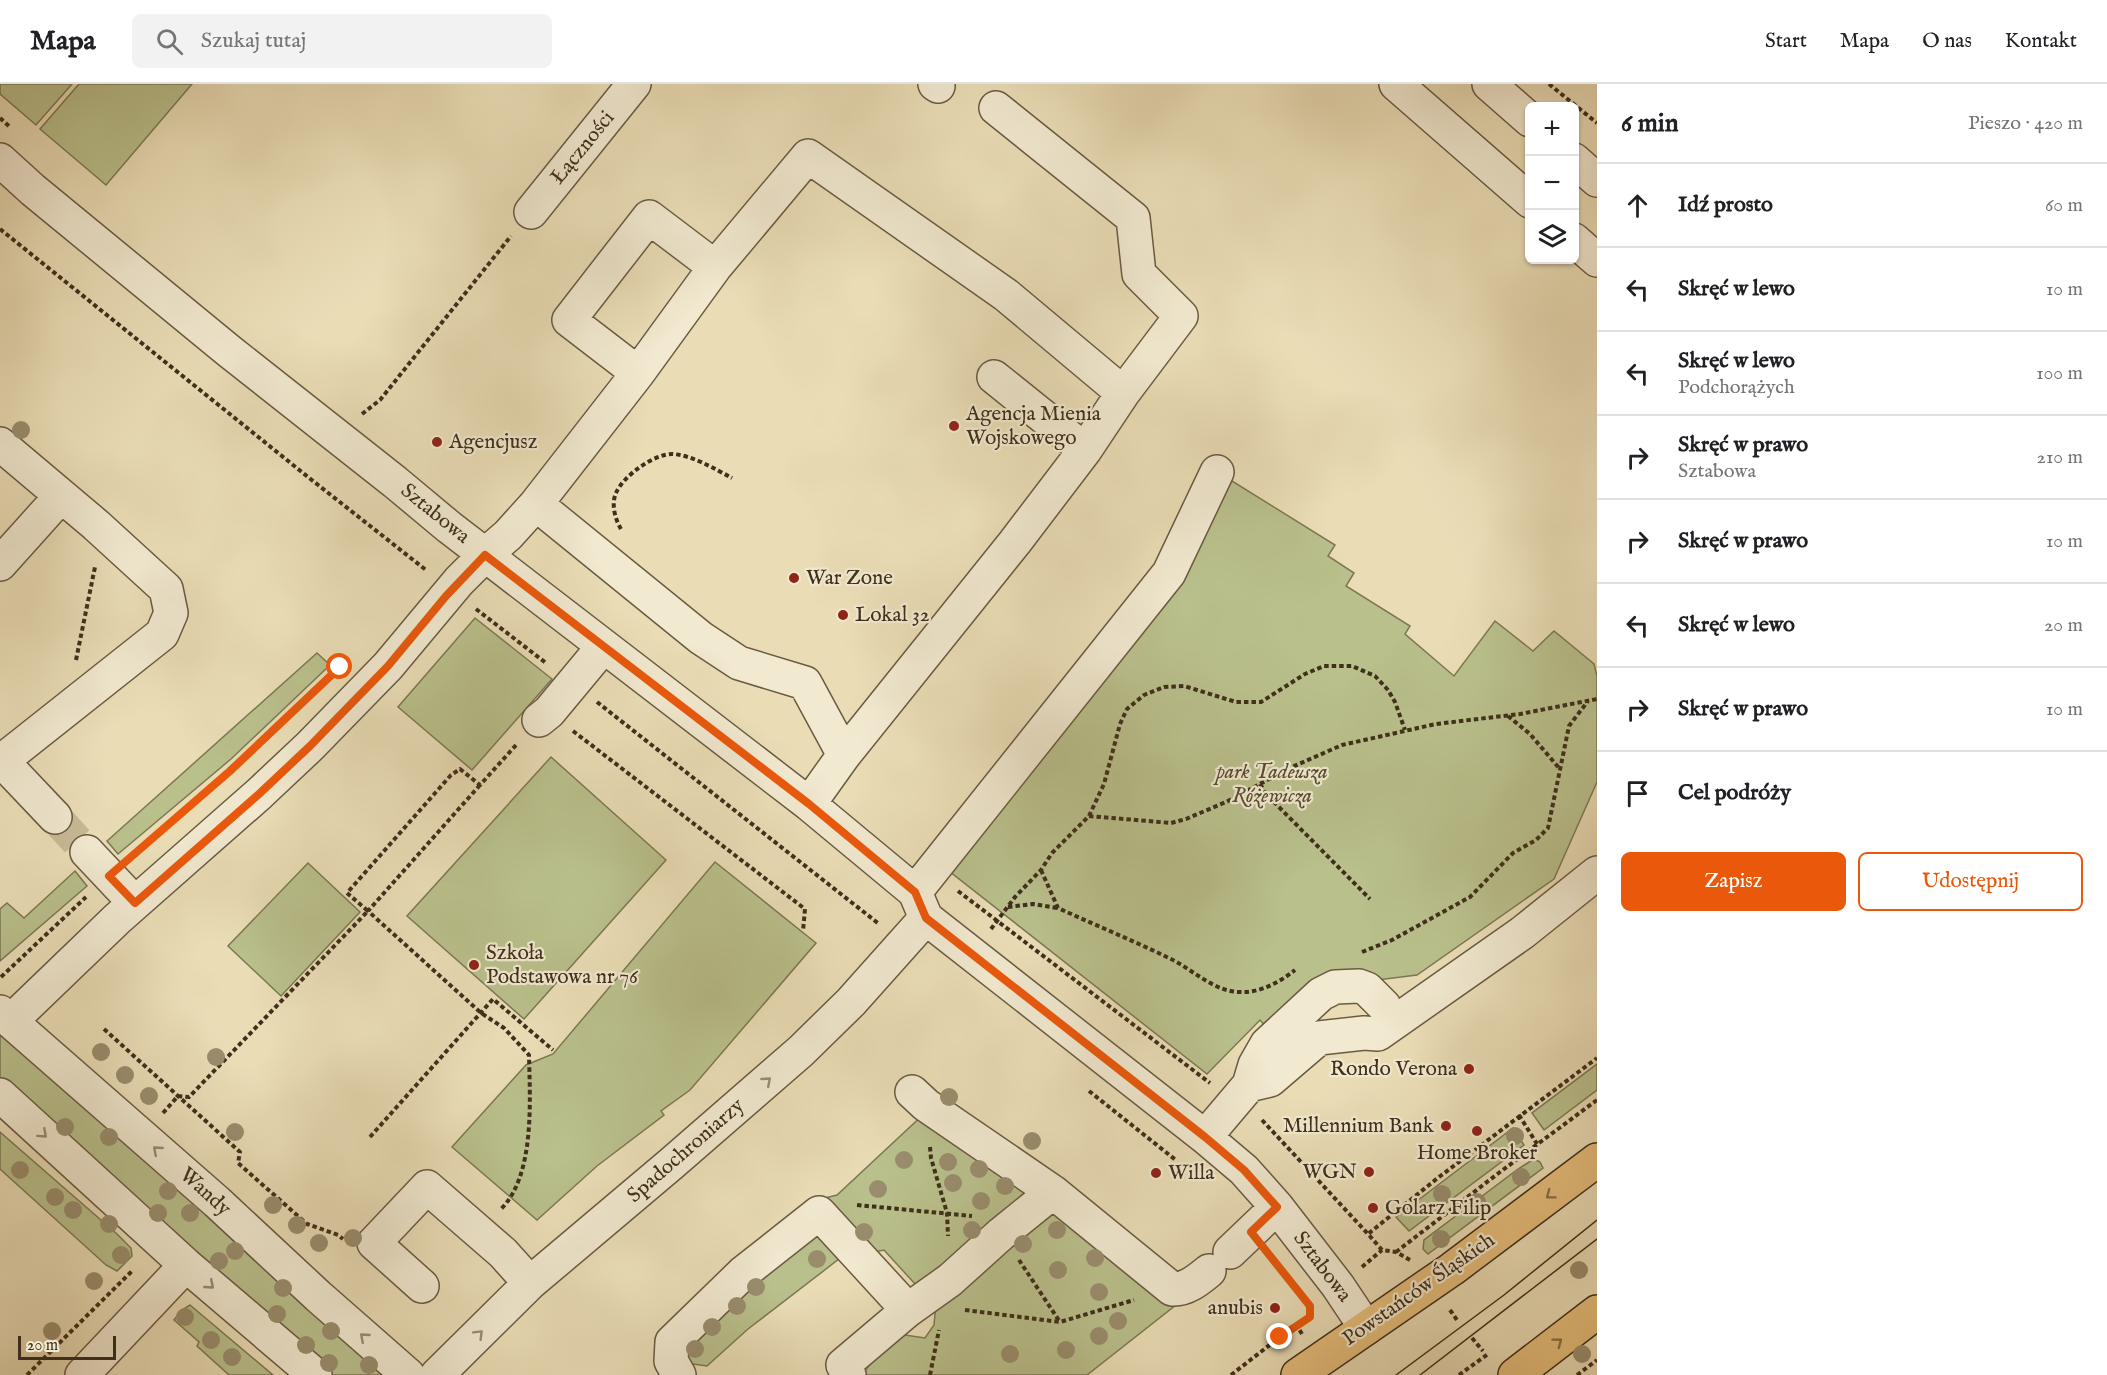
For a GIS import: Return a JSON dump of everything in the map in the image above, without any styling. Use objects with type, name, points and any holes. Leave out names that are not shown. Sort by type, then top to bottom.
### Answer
[{"type":"main road","name":"Powstańców Śląskich","points":[[1298,1375],[1452,1269],[1597,1160]]},
{"type":"main road","points":[[1515,1375],[1597,1312]]},
{"type":"street","name":"Łączności","points":[[531,212],[634,84]]},
{"type":"street","points":[[1396,84],[1525,197]]},
{"type":"street","points":[[1490,84],[1525,116]]},
{"type":"street","points":[[809,804],[844,756],[1015,542],[1085,450],[1123,393],[1181,316],[1139,274],[1133,218],[996,108]]},
{"type":"street","points":[[5,1016],[259,794],[310,746],[388,666],[446,596],[536,504],[638,373],[716,267],[808,156],[1006,295],[1123,393]]},
{"type":"street","points":[[1579,164],[1597,180]]},
{"type":"street","name":"Sztabowa","points":[[3,170],[33,190],[229,351],[485,555],[809,804],[921,905],[1244,1170],[1277,1207],[1338,1286],[1366,1328]]},
{"type":"street","points":[[638,373],[569,320],[649,217],[716,267]]},
{"type":"street","points":[[1579,244],[1597,260]]},
{"type":"street","points":[[994,377],[1085,450]]},
{"type":"street","points":[[0,444],[96,525],[166,589],[171,613],[162,634],[66,711],[1,759],[55,817]]},
{"type":"street","name":"Spadochroniarzy","points":[[437,1375],[530,1282],[801,1051],[859,994],[921,905],[1169,573],[1217,472]]},
{"type":"street","points":[[0,564],[61,496]]},
{"type":"street","points":[[536,504],[701,638],[739,663],[805,683],[844,756]]},
{"type":"street","points":[[544,716],[603,647]]},
{"type":"street","points":[[87,852],[135,903]]},
{"type":"street","points":[[1249,1085],[1270,1080],[1320,1038],[1364,1033],[1378,1034],[1522,933],[1597,873]]},
{"type":"street","points":[[1205,1137],[1249,1085],[1255,1065],[1267,1044],[1321,994],[1335,987],[1359,986],[1367,989],[1384,1006]]},
{"type":"street","name":"Wandy","points":[[5,1016],[217,1202],[318,1296],[408,1375]]},
{"type":"street","points":[[0,1095],[186,1265],[315,1375]]},
{"type":"street","points":[[919,1098],[1053,1192],[1172,1289],[1179,1290],[1195,1282],[1277,1207]]},
{"type":"street","points":[[422,1286],[374,1244],[427,1187],[503,1253],[530,1282]]},
{"type":"street","points":[[842,1372],[908,1310],[1014,1236],[1053,1192]]},
{"type":"street","points":[[679,1375],[671,1361],[672,1342],[744,1273],[819,1213],[908,1310]]},
{"type":"street","points":[[82,1375],[186,1265]]},
{"type":"path","points":[[1549,84],[1597,123]]},
{"type":"path","points":[[361,414],[380,400],[531,212]]},
{"type":"path","points":[[0,229],[308,477],[430,572]]},
{"type":"path","points":[[627,537],[617,522],[614,507],[616,493],[626,479],[656,457],[672,454],[681,456],[702,463],[732,478]]},
{"type":"path","points":[[66,711],[101,540],[96,525]]},
{"type":"path","points":[[417,578],[425,568]]},
{"type":"path","points":[[471,605],[879,925]]},
{"type":"path","points":[[1214,1086],[997,921],[1041,870],[1062,841],[1089,816],[1104,784],[1120,724],[1127,709],[1144,695],[1164,687],[1184,686],[1236,702],[1261,702],[1324,666],[1352,666],[1375,676],[1388,690],[1405,730]]},
{"type":"path","points":[[1,977],[109,876],[230,771],[306,699]]},
{"type":"path","points":[[1089,816],[1171,823],[1226,802],[1292,767],[1342,745],[1436,724],[1507,715],[1597,699]]},
{"type":"path","points":[[1360,953],[1392,940],[1470,897],[1513,853],[1536,840],[1548,828],[1569,726],[1588,701]]},
{"type":"path","points":[[1507,715],[1530,734],[1559,768]]},
{"type":"path","points":[[177,1096],[189,1096],[368,911],[544,716],[805,909],[802,931]]},
{"type":"path","points":[[464,764],[451,775],[347,892],[481,1013],[504,1028],[529,1055],[530,1110],[522,1174],[509,1201],[478,1232]]},
{"type":"path","points":[[460,769],[480,785]]},
{"type":"path","points":[[1260,784],[1266,794],[1370,899]]},
{"type":"path","points":[[1041,870],[1058,908]]},
{"type":"path","points":[[1007,907],[1033,904],[1058,908],[1172,959],[1220,988],[1241,992],[1264,988],[1298,968]]},
{"type":"path","points":[[370,1137],[494,999],[510,1010],[553,1050]]},
{"type":"path","points":[[104,1029],[240,1152],[238,1163],[307,1224]]},
{"type":"path","points":[[1368,1234],[1519,1115],[1597,1058]]},
{"type":"path","points":[[1082,1086],[1183,1165]]},
{"type":"path","points":[[919,1098],[931,1158],[947,1213],[950,1280]]},
{"type":"path","points":[[1396,1252],[1597,1100]]},
{"type":"path","points":[[1519,1115],[1537,1144]]},
{"type":"path","points":[[1258,1116],[1382,1250],[1396,1252],[1417,1266]]},
{"type":"path","points":[[819,1213],[839,1204],[947,1213],[1014,1236],[1060,1322]]},
{"type":"path","points":[[1370,1259],[1382,1250]]},
{"type":"path","points":[[27,1375],[126,1274],[140,1265]]},
{"type":"path","points":[[908,1310],[944,1308],[1060,1322],[1172,1289]]},
{"type":"path","points":[[1231,1375],[1310,1317],[1310,1306],[1315,1303]]},
{"type":"path","points":[[1298,1326],[1308,1343]]},
{"type":"path","points":[[1472,1338],[1483,1351]]},
{"type":"path","points":[[1577,1375],[1597,1360]]},
{"type":"green space","points":[[0,84],[72,84],[36,125],[0,94]]},
{"type":"green space","points":[[79,84],[192,84],[106,185],[40,129]]},
{"type":"green space","name":"park Tadeusza Różewicza","points":[[1224,476],[1335,545],[1328,556],[1354,573],[1346,586],[1410,626],[1405,634],[1454,676],[1495,621],[1533,651],[1554,631],[1594,664],[1597,676],[1597,782],[1554,879],[1417,975],[1377,980],[1267,1028],[1260,1020],[1207,1074],[949,871]]},
{"type":"green space","points":[[475,618],[552,679],[472,770],[398,707]]},
{"type":"green space","points":[[317,653],[330,665],[231,759],[118,854],[107,841]]},
{"type":"green space","points":[[551,757],[666,860],[524,1019],[407,916]]},
{"type":"green space","points":[[715,862],[816,943],[690,1090],[661,1111],[664,1115],[597,1166],[537,1220],[452,1147],[526,1065],[553,1054]]},
{"type":"green space","points":[[308,863],[360,912],[281,996],[228,946]]},
{"type":"green space","points":[[75,871],[87,886],[0,961],[0,909],[7,903],[24,918]]},
{"type":"green space","points":[[0,1029],[393,1375],[332,1375],[0,1082]]},
{"type":"green space","points":[[1597,1064],[1597,1090],[1544,1130],[1532,1113]]},
{"type":"green space","points":[[941,1098],[1195,1290],[1087,1375],[863,1375],[876,1358],[893,1343],[905,1335],[925,1338],[934,1325],[936,1303],[884,1250],[839,1259],[748,1329],[707,1366],[686,1363],[679,1313],[809,1202],[837,1195]]},
{"type":"green space","points":[[1513,1128],[1524,1145],[1409,1231],[1396,1217]]},
{"type":"green space","points":[[0,1132],[131,1248],[132,1256],[117,1271],[106,1265],[0,1169]]},
{"type":"green space","points":[[1534,1159],[1540,1162],[1543,1168],[1428,1254],[1423,1249],[1424,1240]]},
{"type":"green space","points":[[190,1305],[273,1375],[229,1375],[197,1346],[199,1342],[174,1320],[182,1310]]},
{"type":"tunnel","points":[[55,817],[87,852]]},
{"type":"tram line","points":[[1396,1375],[1504,1295],[1597,1220]]},
{"type":"tram line","points":[[1420,1375],[1597,1239]]},
{"type":"place","name":"Agencja Mienia Wojskowego","points":[[954,426]]},
{"type":"place","name":"Agencjusz","points":[[437,442]]},
{"type":"place","name":"War Zone","points":[[794,578]]},
{"type":"place","name":"Lokal 32","points":[[843,615]]},
{"type":"place","name":"Szkoła Podstawowa nr 76","points":[[474,965]]},
{"type":"place","name":"Rondo Verona","points":[[1469,1069]]},
{"type":"place","name":"Millennium Bank","points":[[1446,1126]]},
{"type":"place","name":"Home Broker","points":[[1477,1131]]},
{"type":"place","name":"WGN","points":[[1369,1172]]},
{"type":"place","name":"Willa","points":[[1156,1173]]},
{"type":"place","name":"Golarz Filip","points":[[1373,1208]]},
{"type":"place","name":"anubis","points":[[1275,1308]]},
{"type":"route","points":[[340,667],[230,771],[109,876],[135,903],[310,746],[388,666],[459,581],[485,555],[809,804],[915,892],[926,918],[1244,1170],[1277,1207],[1251,1232],[1310,1306],[1310,1317],[1280,1337]]}]
